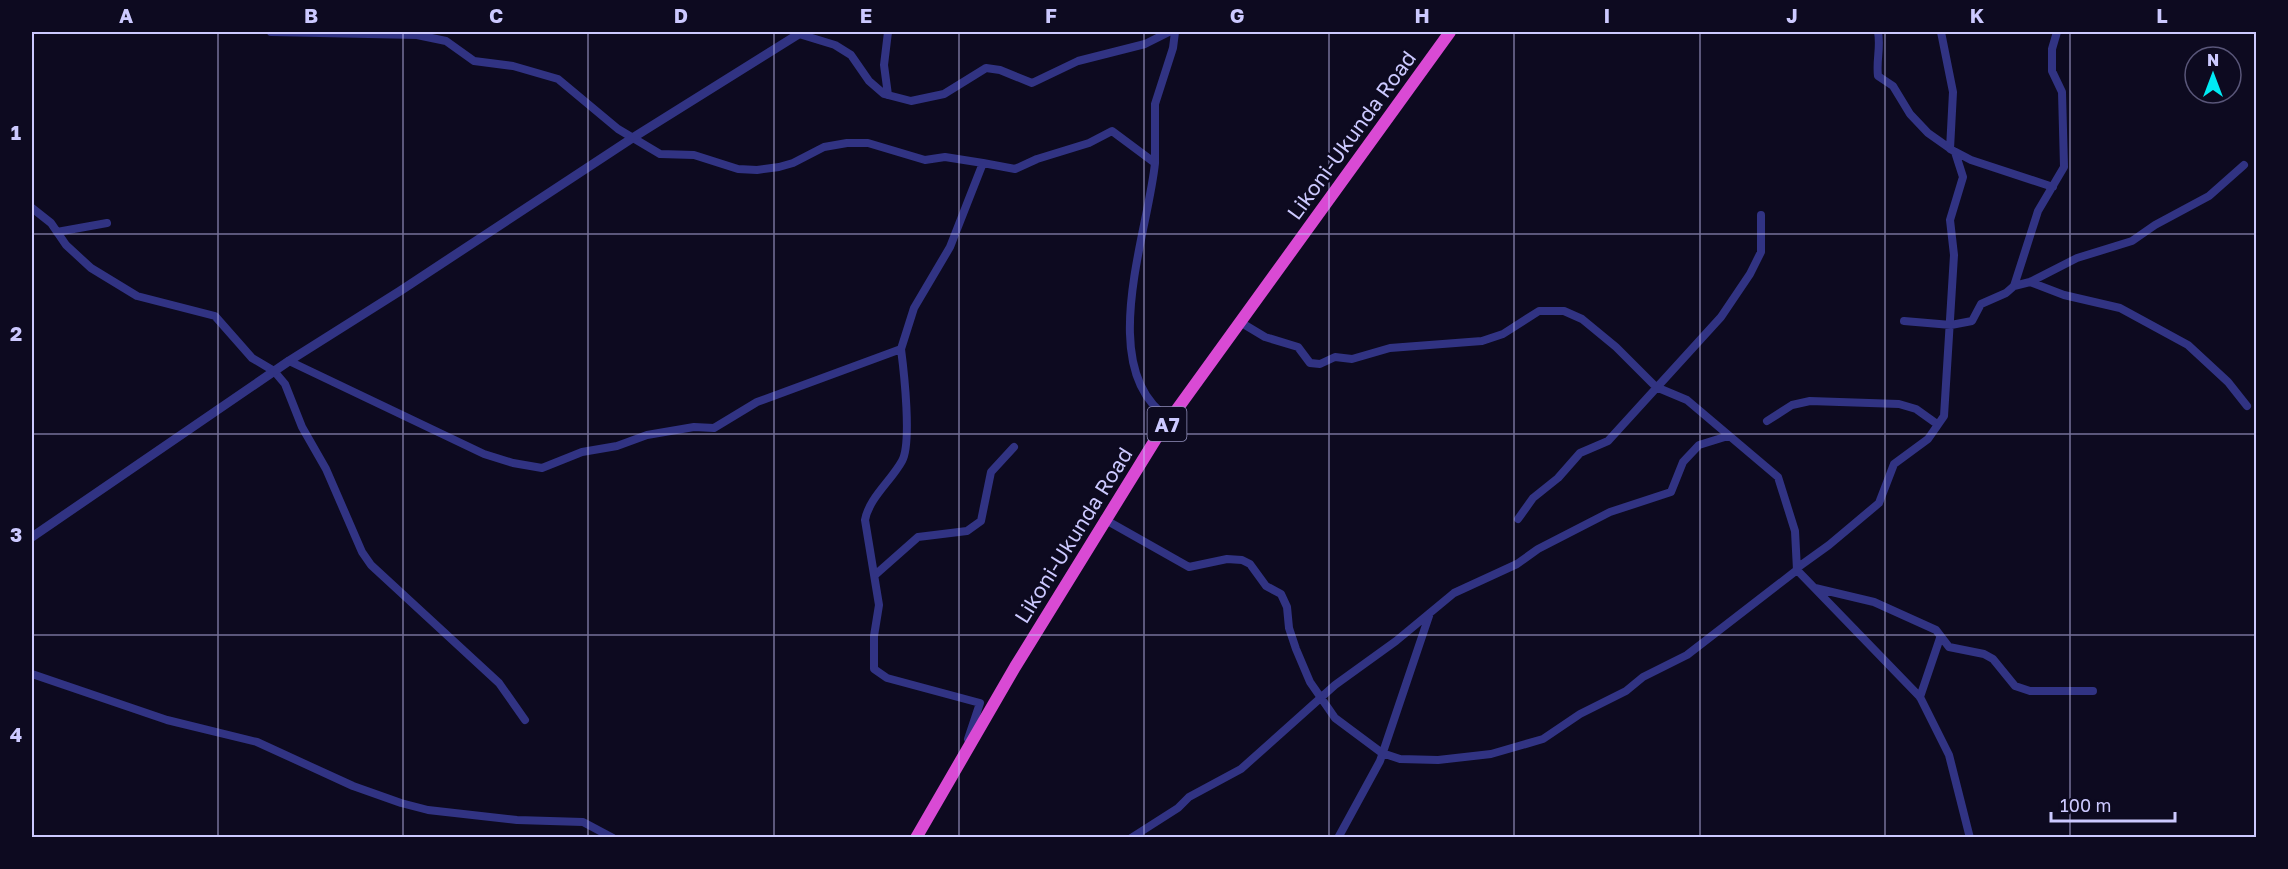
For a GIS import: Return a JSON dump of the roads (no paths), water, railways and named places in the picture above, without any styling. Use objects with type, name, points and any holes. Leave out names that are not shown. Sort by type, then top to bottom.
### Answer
[{"type":"highway","name":"Likoni-Ukunda Road","points":[[916,837],[1104,519],[1170,419],[1450,32]]},
{"type":"street","points":[[271,32],[417,35],[446,41],[474,60],[513,66],[558,79],[618,129],[660,154],[694,155],[738,169],[757,170],[778,167],[793,163],[824,147],[868,143],[925,160],[945,157],[1015,169],[1037,159],[1089,143],[1112,131],[1155,163]]},
{"type":"street","points":[[888,32],[884,65],[888,95]]},
{"type":"street","points":[[32,537],[289,361],[634,137],[800,33],[835,45],[852,55],[869,81],[888,95],[911,101],[944,94],[986,68],[1000,70],[1032,83],[1078,62],[1145,45],[1169,32]]},
{"type":"street","points":[[1170,419],[1151,403],[1142,390],[1130,345],[1137,255],[1152,192],[1155,163],[1155,104],[1173,48],[1175,32]]},
{"type":"street","points":[[1104,519],[1189,567],[1227,559],[1242,560],[1250,564],[1266,586],[1281,594],[1287,607],[1289,628],[1296,649],[1320,698],[1335,718],[1382,753],[1400,759],[1469,758],[1543,739],[1580,714],[1626,691],[1643,677],[1687,655],[1830,545],[1879,503],[1894,464],[1928,439],[1944,416],[1954,255],[1950,220],[1963,177],[1955,152],[1928,133],[1910,114],[1893,86],[1878,76],[1876,64],[1881,45],[1878,32]]},
{"type":"street","points":[[1941,32],[1953,92],[1950,149]]},
{"type":"street","points":[[2014,286],[2038,211],[2064,167],[2062,92],[2052,71],[2052,49],[2057,32]]},
{"type":"street","points":[[1950,149],[1971,160],[2053,187]]},
{"type":"street","points":[[961,761],[980,703],[886,678],[874,669],[874,636],[879,605],[865,520],[867,509],[903,459],[907,439],[901,349],[914,308],[950,247],[983,163]]},
{"type":"street","points":[[1905,321],[1951,325],[1972,321],[1981,304],[2006,293],[2014,286],[2030,282],[2077,258],[2132,241],[2155,225],[2209,196],[2244,165]]},
{"type":"street","points":[[32,208],[51,223],[66,245],[91,268],[137,297],[215,316],[252,357],[274,371],[285,384],[302,427],[326,469],[362,552],[371,565],[499,683],[525,720]]},
{"type":"street","points":[[1518,519],[1533,498],[1558,478],[1580,453],[1608,441],[1720,317],[1750,274],[1761,252],[1761,215]]},
{"type":"street","points":[[57,232],[107,223]]},
{"type":"street","points":[[2030,282],[2064,295],[2120,308],[2188,345],[2228,382],[2247,406]]},
{"type":"street","points":[[1240,322],[1265,338],[1299,347],[1310,363],[1320,364],[1335,357],[1352,359],[1390,348],[1482,341],[1503,334],[1539,311],[1564,311],[1582,319],[1616,347],[1656,387],[1687,400],[1778,477],[1795,531],[1797,569],[1920,697],[1949,755],[1970,837]]},
{"type":"street","points":[[289,361],[484,454],[513,464],[542,468],[582,452],[617,446],[647,435],[694,427],[714,428],[757,402],[901,349]]},
{"type":"street","points":[[1767,421],[1792,405],[1810,401],[1899,404],[1916,409],[1937,423]]},
{"type":"street","points":[[1131,837],[1178,808],[1189,797],[1242,769],[1320,698],[1454,593],[1517,564],[1538,549],[1610,512],[1671,492],[1683,462],[1699,445],[1728,436]]},
{"type":"street","points":[[874,575],[918,537],[967,531],[981,521],[986,486],[991,472],[1014,447]]},
{"type":"street","points":[[1813,588],[1874,602],[1936,630],[1949,647],[1984,654],[1993,659],[2015,686],[2030,691],[2093,691]]},
{"type":"street","points":[[1338,837],[1382,753],[1430,613]]},
{"type":"street","points":[[1920,697],[1940,638]]},
{"type":"street","points":[[32,674],[167,720],[257,741],[353,786],[401,803],[429,810],[516,820],[583,822],[614,837]]}]
